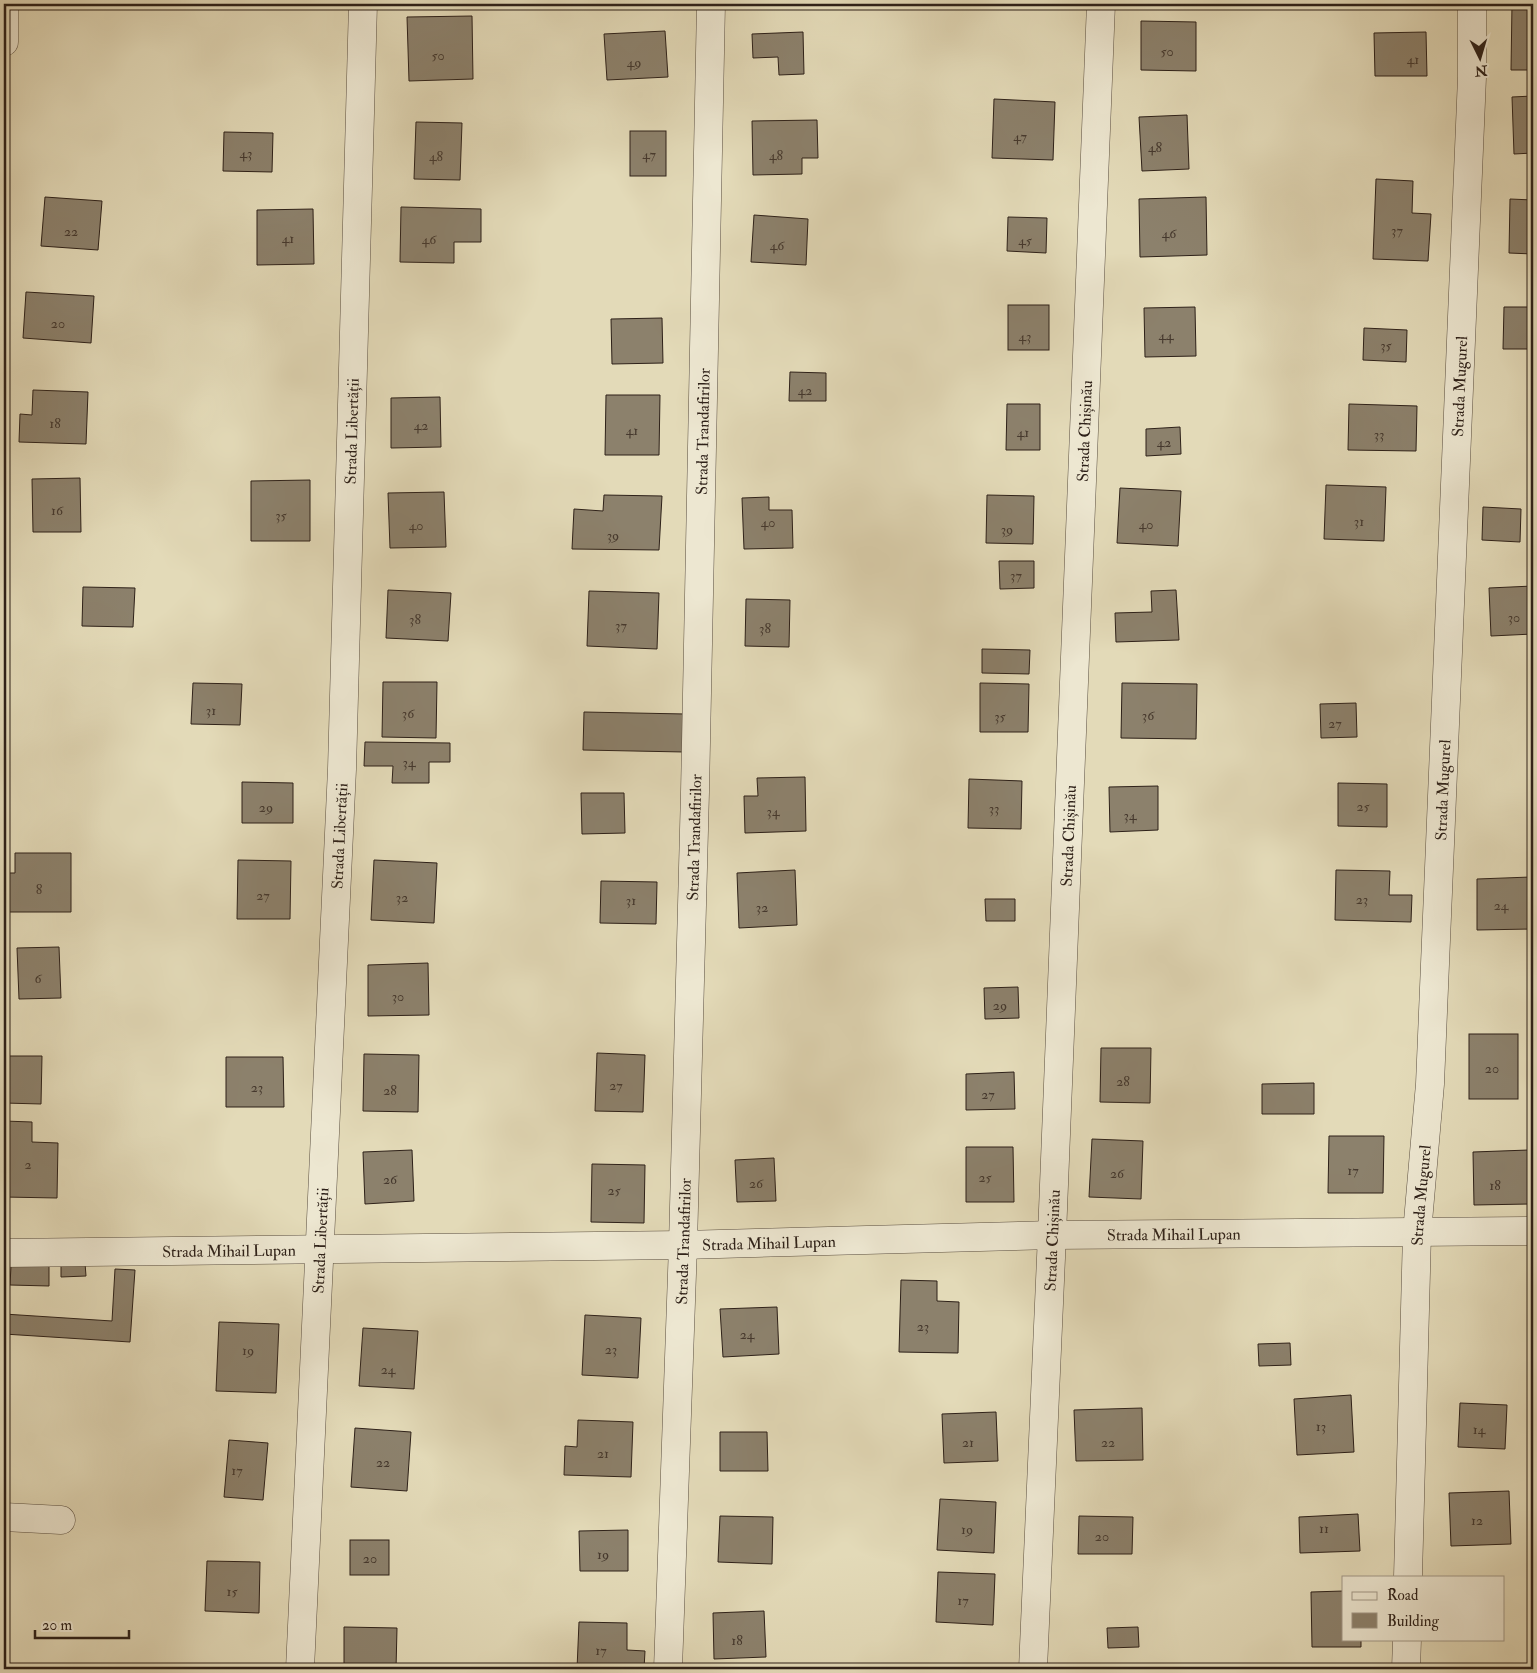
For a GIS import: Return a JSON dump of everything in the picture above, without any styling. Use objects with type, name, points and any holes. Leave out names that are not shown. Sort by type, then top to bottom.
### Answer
[{"type":"street","name":"Strada Libertății","points":[[300,1669],[342,769],[363,4]]},
{"type":"street","name":"Strada Trandafirilor","points":[[668,1669],[683,1245],[695,782],[711,4]]},
{"type":"street","name":"Strada Chișinău","points":[[1033,1669],[1102,4]]},
{"type":"street","name":"Strada Mugurel","points":[[1408,1576],[1417,1233],[1430,1084],[1471,87],[1472,4]]},
{"type":"street","points":[[4,9],[4,42]]},
{"type":"street","name":"Strada Mihail Lupan","points":[[4,1253],[683,1245],[1052,1235],[1533,1231]]},
{"type":"street","points":[[4,1517],[61,1520]]},
{"type":"street","points":[[1406,1669],[1407,1640]]},
{"type":"building","points":[[1512,4],[1533,4],[1533,70],[1511,70]]},
{"type":"building","points":[[472,16],[473,79],[409,81],[407,17]]},
{"type":"building","points":[[1141,21],[1196,22],[1196,71],[1141,70]]},
{"type":"building","points":[[665,31],[668,77],[607,80],[604,34]]},
{"type":"building","points":[[803,32],[804,74],[779,75],[778,57],[753,58],[752,34]]},
{"type":"building","points":[[1426,32],[1427,76],[1375,76],[1374,33]]},
{"type":"building","points":[[1533,96],[1533,153],[1514,154],[1512,97]]},
{"type":"building","points":[[994,99],[1055,102],[1053,160],[992,158]]},
{"type":"building","points":[[1187,115],[1189,169],[1142,171],[1139,117]]},
{"type":"building","points":[[817,120],[818,158],[802,158],[802,174],[753,175],[752,121]]},
{"type":"building","points":[[416,122],[462,123],[460,180],[414,179]]},
{"type":"building","points":[[630,131],[666,131],[666,176],[630,176]]},
{"type":"building","points":[[224,132],[273,133],[272,172],[223,171]]},
{"type":"building","points":[[1376,179],[1413,181],[1412,213],[1431,214],[1428,261],[1373,259]]},
{"type":"building","points":[[45,197],[102,201],[98,250],[41,246]]},
{"type":"building","points":[[1206,197],[1207,255],[1140,257],[1139,199]]},
{"type":"building","points":[[1510,199],[1533,200],[1533,254],[1509,253]]},
{"type":"building","points":[[401,207],[481,209],[481,242],[454,242],[454,263],[400,262]]},
{"type":"building","points":[[313,209],[314,264],[257,265],[257,210]]},
{"type":"building","points":[[754,215],[808,219],[806,265],[751,262]]},
{"type":"building","points":[[1008,217],[1047,218],[1046,253],[1007,251]]},
{"type":"building","points":[[26,292],[94,296],[91,343],[23,338]]},
{"type":"building","points":[[1008,305],[1049,305],[1049,350],[1008,350]]},
{"type":"building","points":[[1195,307],[1196,356],[1145,357],[1144,308]]},
{"type":"building","points":[[1504,307],[1533,307],[1533,349],[1503,349]]},
{"type":"building","points":[[662,318],[663,363],[612,364],[611,319]]},
{"type":"building","points":[[1364,328],[1407,330],[1406,362],[1363,360]]},
{"type":"building","points":[[790,372],[826,373],[826,401],[789,401]]},
{"type":"building","points":[[33,390],[88,392],[86,444],[19,442],[20,414],[32,415]]},
{"type":"building","points":[[606,395],[660,395],[659,455],[605,455]]},
{"type":"building","points":[[440,397],[441,447],[391,448],[391,398]]},
{"type":"building","points":[[1007,404],[1040,404],[1040,450],[1006,450]]},
{"type":"building","points":[[1349,404],[1417,406],[1416,451],[1348,450]]},
{"type":"building","points":[[1180,427],[1181,454],[1146,456],[1146,429]]},
{"type":"building","points":[[80,478],[81,532],[33,532],[32,479]]},
{"type":"building","points":[[310,480],[310,541],[251,541],[251,481]]},
{"type":"building","points":[[1326,485],[1386,487],[1384,541],[1324,539]]},
{"type":"building","points":[[1120,488],[1181,491],[1178,546],[1117,543]]},
{"type":"building","points":[[444,492],[446,547],[390,548],[388,493]]},
{"type":"building","points":[[604,495],[662,496],[659,550],[572,549],[574,509],[603,511]]},
{"type":"building","points":[[987,495],[1034,496],[1033,544],[986,543]]},
{"type":"building","points":[[769,497],[769,510],[792,510],[793,548],[744,549],[742,498]]},
{"type":"building","points":[[1483,507],[1521,509],[1520,542],[1482,540]]},
{"type":"building","points":[[999,561],[1034,561],[1034,588],[1000,589]]},
{"type":"building","points":[[1533,586],[1533,634],[1491,636],[1489,588]]},
{"type":"building","points":[[83,587],[135,588],[133,627],[82,626]]},
{"type":"building","points":[[388,590],[451,593],[448,641],[386,638]]},
{"type":"building","points":[[1176,590],[1179,640],[1116,642],[1115,613],[1152,612],[1151,591]]},
{"type":"building","points":[[589,591],[659,593],[657,649],[587,646]]},
{"type":"building","points":[[746,599],[790,600],[789,647],[745,646]]},
{"type":"building","points":[[982,649],[1030,650],[1029,674],[982,673]]},
{"type":"building","points":[[383,682],[437,682],[436,738],[382,737]]},
{"type":"building","points":[[193,683],[242,684],[240,725],[191,724]]},
{"type":"building","points":[[980,683],[1029,684],[1028,732],[980,732]]},
{"type":"building","points":[[1122,683],[1197,684],[1196,739],[1121,738]]},
{"type":"building","points":[[1356,703],[1357,737],[1321,738],[1320,704]]},
{"type":"building","points":[[584,712],[685,714],[684,752],[583,750]]},
{"type":"building","points":[[365,742],[450,743],[450,762],[429,762],[429,783],[392,783],[393,766],[364,766]]},
{"type":"building","points":[[805,777],[806,831],[745,833],[744,796],[758,796],[757,778]]},
{"type":"building","points":[[969,779],[1022,781],[1021,829],[968,828]]},
{"type":"building","points":[[242,782],[293,783],[293,823],[242,823]]},
{"type":"building","points":[[1338,783],[1387,784],[1387,827],[1338,826]]},
{"type":"building","points":[[1158,786],[1158,830],[1110,832],[1109,787]]},
{"type":"building","points":[[581,793],[624,793],[625,833],[582,834]]},
{"type":"building","points":[[15,853],[71,853],[71,912],[4,912],[4,873],[15,873]]},
{"type":"building","points":[[238,860],[291,861],[290,919],[237,919]]},
{"type":"building","points":[[374,860],[437,863],[434,923],[371,920]]},
{"type":"building","points":[[795,870],[797,925],[739,928],[737,873]]},
{"type":"building","points":[[1336,870],[1390,871],[1389,895],[1412,895],[1411,922],[1335,920]]},
{"type":"building","points":[[1531,877],[1532,929],[1477,930],[1477,879]]},
{"type":"building","points":[[601,881],[657,882],[656,924],[600,923]]},
{"type":"building","points":[[985,899],[1015,899],[1015,921],[986,921]]},
{"type":"building","points":[[59,947],[61,998],[19,999],[17,948]]},
{"type":"building","points":[[428,963],[429,1015],[368,1016],[368,965]]},
{"type":"building","points":[[1018,987],[1019,1018],[985,1019],[984,988]]},
{"type":"building","points":[[1469,1034],[1518,1034],[1518,1099],[1469,1099]]},
{"type":"building","points":[[1101,1048],[1151,1048],[1150,1103],[1100,1102]]},
{"type":"building","points":[[597,1053],[645,1055],[643,1112],[595,1111]]},
{"type":"building","points":[[364,1054],[419,1055],[418,1112],[363,1111]]},
{"type":"building","points":[[4,1056],[42,1056],[41,1104],[4,1103]]},
{"type":"building","points":[[226,1057],[283,1057],[284,1107],[226,1107]]},
{"type":"building","points":[[1014,1072],[1015,1109],[966,1110],[966,1074]]},
{"type":"building","points":[[1314,1083],[1314,1114],[1262,1114],[1262,1084]]},
{"type":"building","points":[[4,1121],[32,1122],[32,1142],[58,1143],[57,1198],[4,1197]]},
{"type":"building","points":[[1329,1136],[1384,1136],[1383,1193],[1328,1193]]},
{"type":"building","points":[[1092,1139],[1143,1141],[1141,1199],[1089,1197]]},
{"type":"building","points":[[966,1147],[1013,1147],[1014,1202],[966,1202]]},
{"type":"building","points":[[412,1150],[414,1201],[365,1204],[363,1152]]},
{"type":"building","points":[[1529,1150],[1530,1204],[1474,1205],[1473,1152]]},
{"type":"building","points":[[774,1158],[776,1201],[737,1202],[735,1160]]},
{"type":"building","points":[[592,1164],[645,1165],[644,1223],[591,1222]]},
{"type":"building","points":[[85,1263],[86,1276],[61,1277],[61,1264]]},
{"type":"building","points":[[11,1266],[49,1266],[49,1286],[10,1285]]},
{"type":"building","points":[[115,1269],[135,1270],[130,1342],[4,1334],[4,1314],[112,1321]]},
{"type":"building","points":[[901,1280],[937,1281],[937,1301],[959,1302],[958,1353],[899,1352]]},
{"type":"building","points":[[777,1307],[779,1354],[723,1357],[720,1309]]},
{"type":"building","points":[[585,1315],[641,1318],[638,1378],[582,1375]]},
{"type":"building","points":[[219,1322],[279,1324],[276,1393],[216,1391]]},
{"type":"building","points":[[363,1328],[418,1331],[414,1389],[359,1386]]},
{"type":"building","points":[[1290,1343],[1291,1365],[1259,1366],[1258,1344]]},
{"type":"building","points":[[1351,1395],[1354,1452],[1297,1455],[1294,1399]]},
{"type":"building","points":[[1460,1403],[1507,1405],[1505,1449],[1458,1447]]},
{"type":"building","points":[[1142,1408],[1143,1460],[1076,1461],[1074,1410]]},
{"type":"building","points":[[996,1412],[998,1461],[944,1463],[942,1414]]},
{"type":"building","points":[[578,1420],[633,1422],[631,1477],[564,1475],[565,1446],[577,1447]]},
{"type":"building","points":[[355,1428],[411,1432],[407,1491],[351,1487]]},
{"type":"building","points":[[720,1432],[767,1432],[768,1471],[720,1471]]},
{"type":"building","points":[[229,1440],[268,1443],[263,1500],[224,1497]]},
{"type":"building","points":[[1509,1491],[1511,1544],[1451,1546],[1449,1493]]},
{"type":"building","points":[[940,1499],[996,1502],[994,1553],[937,1550]]},
{"type":"building","points":[[1358,1514],[1360,1551],[1300,1553],[1299,1517]]},
{"type":"building","points":[[720,1516],[773,1517],[772,1564],[718,1562]]},
{"type":"building","points":[[1079,1516],[1133,1517],[1132,1554],[1078,1554]]},
{"type":"building","points":[[628,1530],[628,1571],[580,1571],[579,1531]]},
{"type":"building","points":[[350,1540],[389,1540],[389,1575],[350,1575]]},
{"type":"building","points":[[207,1561],[260,1562],[259,1613],[205,1611]]},
{"type":"building","points":[[938,1572],[995,1574],[993,1625],[936,1622]]},
{"type":"building","points":[[1342,1591],[1342,1640],[1361,1640],[1361,1647],[1312,1647],[1311,1592]]},
{"type":"building","points":[[764,1611],[766,1657],[714,1659],[713,1613]]},
{"type":"building","points":[[579,1622],[627,1623],[627,1650],[645,1651],[644,1669],[577,1669]]},
{"type":"building","points":[[344,1627],[397,1628],[396,1669],[344,1669]]},
{"type":"building","points":[[1138,1627],[1139,1647],[1108,1648],[1107,1628]]}]
